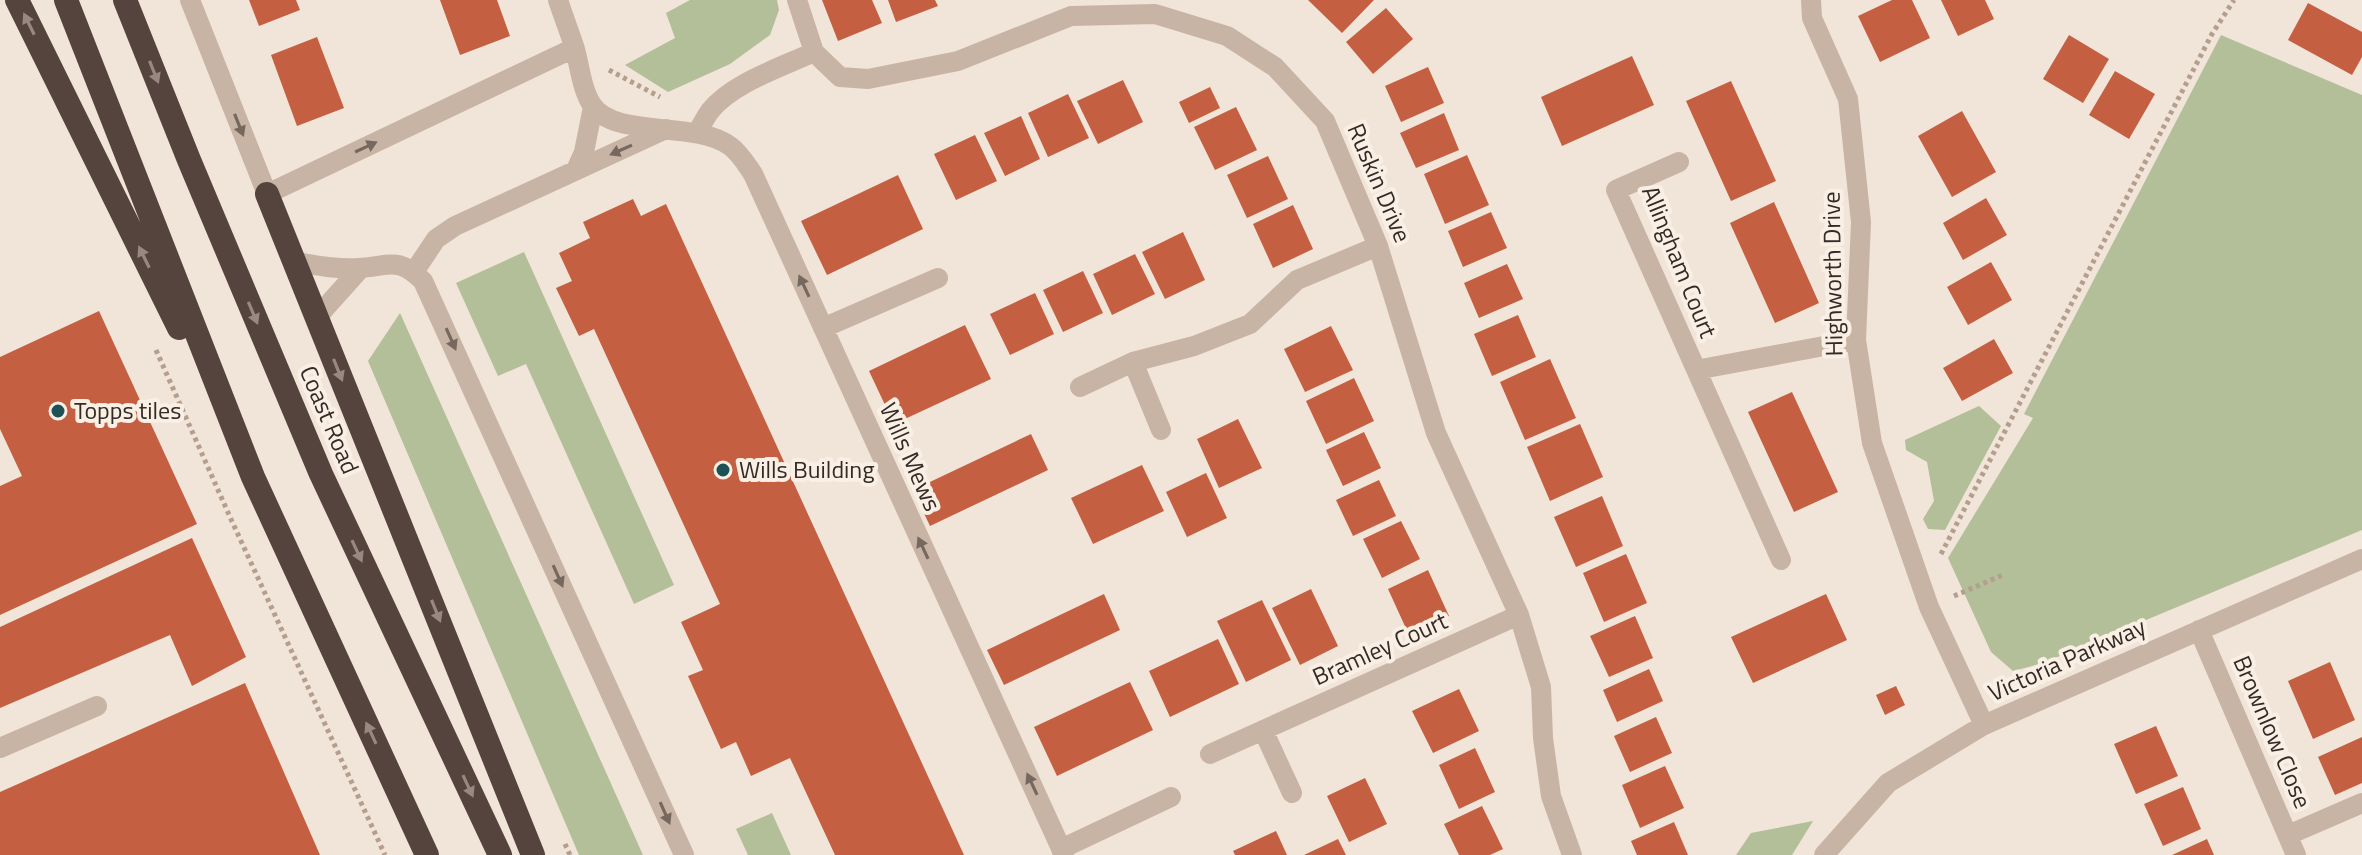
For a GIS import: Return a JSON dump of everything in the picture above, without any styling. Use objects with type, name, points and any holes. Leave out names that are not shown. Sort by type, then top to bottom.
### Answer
[{"type":"highway","points":[[17,0],[253,477],[427,855]]},
{"type":"highway","points":[[66,0],[253,477]]},
{"type":"highway","name":"Coast Road","points":[[125,0],[321,474],[500,855]]},
{"type":"highway","points":[[267,194],[533,855]]},
{"type":"street","points":[[190,0],[267,194],[574,48]]},
{"type":"street","points":[[558,0],[585,92],[593,107],[584,152],[576,170]]},
{"type":"street","points":[[697,133],[709,112],[722,99],[814,52],[797,0]]},
{"type":"street","name":"Highworth Drive","points":[[1811,0],[1812,18],[1848,99],[1861,222],[1856,340],[1872,443],[1926,598],[1984,725]]},
{"type":"street","name":"Ruskin Drive","points":[[814,52],[840,77],[868,79],[958,61],[1071,16],[1155,14],[1227,36],[1275,67],[1325,121],[1378,246],[1436,433],[1519,615],[1541,687],[1543,738],[1551,796],[1572,855]]},
{"type":"street","name":"Wills Mews","points":[[593,107],[602,115],[623,124],[697,133],[729,145],[744,159],[1063,852]]},
{"type":"street","points":[[414,272],[436,239],[455,226],[666,129]]},
{"type":"street","name":"Allingham Court","points":[[1679,162],[1616,190],[1781,560]]},
{"type":"street","points":[[1080,387],[1133,362],[1194,346],[1250,324],[1297,280],[1378,246]]},
{"type":"street","points":[[295,262],[360,269],[390,263],[414,272],[423,281],[684,855]]},
{"type":"street","points":[[317,317],[360,269]]},
{"type":"street","points":[[823,328],[938,278]]},
{"type":"street","name":"Allingham Court","points":[[1696,370],[1856,340]]},
{"type":"street","points":[[1133,362],[1161,430]]},
{"type":"street","name":"Victoria Parkway","points":[[1824,855],[1888,783],[1984,725],[2362,559]]},
{"type":"street","name":"Bramley Court","points":[[1210,754],[1519,615]]},
{"type":"street","name":"Brownlow Close","points":[[2199,630],[2296,855]]},
{"type":"street","points":[[0,748],[97,706]]},
{"type":"street","points":[[1263,730],[1292,793]]},
{"type":"street","points":[[1063,852],[1171,797]]},
{"type":"street","points":[[2288,835],[2362,803]]},
{"type":"path","points":[[1926,598],[2212,34],[2234,0]]},
{"type":"path","points":[[574,48],[626,81],[667,101]]},
{"type":"path","points":[[153,342],[385,855]]},
{"type":"path","points":[[1926,598],[2005,574]]},
{"type":"green space","points":[[690,0],[777,0],[779,10],[770,35],[730,64],[668,92],[625,65],[675,38],[666,13]]},
{"type":"green space","points":[[2221,35],[2362,95],[2362,530],[2043,663],[2013,671],[1991,652],[1948,558],[2033,418],[2024,414]]},
{"type":"green space","points":[[524,252],[674,585],[634,604],[526,364],[498,376],[456,283]]},
{"type":"green space","points":[[400,313],[643,855],[579,855],[368,361]]},
{"type":"green space","points":[[1979,406],[2001,426],[1945,530],[1928,529],[1923,519],[1934,501],[1927,462],[1906,450],[1905,440]]},
{"type":"green space","points":[[772,813],[791,855],[748,855],[736,829]]},
{"type":"green space","points":[[1813,821],[1792,855],[1736,855],[1751,833]]},
{"type":"building","points":[[249,0],[296,0],[300,10],[259,26]]},
{"type":"building","points":[[440,0],[497,0],[510,36],[460,55]]},
{"type":"building","points":[[822,0],[872,0],[882,23],[838,41]]},
{"type":"building","points":[[888,0],[935,0],[938,6],[896,22]]},
{"type":"building","points":[[1308,0],[1374,0],[1342,33]]},
{"type":"building","points":[[1892,0],[1912,0],[1930,38],[1880,62],[1858,16]]},
{"type":"building","points":[[1941,0],[1985,0],[1994,19],[1958,36]]},
{"type":"building","points":[[2308,3],[2362,32],[2362,57],[2352,75],[2288,40]]},
{"type":"building","points":[[1386,8],[1413,39],[1373,74],[1346,42]]},
{"type":"building","points":[[2069,35],[2109,59],[2083,103],[2043,79]]},
{"type":"building","points":[[317,37],[344,108],[297,126],[271,55]]},
{"type":"building","points":[[1632,56],[1654,105],[1562,146],[1541,97]]},
{"type":"building","points":[[1428,67],[1444,103],[1401,122],[1385,86]]},
{"type":"building","points":[[2115,71],[2155,94],[2129,139],[2089,115]]},
{"type":"building","points":[[1123,80],[1143,122],[1098,144],[1077,101]]},
{"type":"building","points":[[1731,81],[1776,181],[1731,201],[1686,101]]},
{"type":"building","points":[[1210,87],[1220,108],[1189,123],[1179,102]]},
{"type":"building","points":[[1068,94],[1089,138],[1048,157],[1028,113]]},
{"type":"building","points":[[1236,107],[1257,150],[1215,170],[1194,127]]},
{"type":"building","points":[[1962,111],[1996,172],[1952,197],[1918,136]]},
{"type":"building","points":[[1444,113],[1459,150],[1416,168],[1400,133]]},
{"type":"building","points":[[1021,116],[1040,159],[1005,176],[984,133]]},
{"type":"building","points":[[975,135],[997,181],[956,200],[934,154]]},
{"type":"building","points":[[1467,155],[1489,205],[1445,224],[1424,174]]},
{"type":"building","points":[[1268,156],[1288,199],[1247,218],[1227,175]]},
{"type":"building","points":[[898,175],[923,229],[827,275],[801,221]]},
{"type":"building","points":[[1986,198],[2007,235],[1963,260],[1943,223]]},
{"type":"building","name":"Wills Building","points":[[633,199],[641,216],[666,204],[964,855],[835,855],[790,758],[751,776],[736,742],[721,749],[688,676],[703,670],[681,622],[720,604],[594,329],[579,336],[556,288],[572,281],[559,253],[590,238],[583,222]]},
{"type":"building","points":[[1774,202],[1819,303],[1775,323],[1730,223]]},
{"type":"building","points":[[1293,205],[1313,249],[1273,268],[1253,224]]},
{"type":"building","points":[[1491,212],[1507,248],[1463,267],[1448,231]]},
{"type":"building","points":[[1183,232],[1205,280],[1165,299],[1142,252]]},
{"type":"building","points":[[1135,254],[1155,294],[1112,315],[1093,274]]},
{"type":"building","points":[[1991,262],[2012,300],[1968,325],[1947,287]]},
{"type":"building","points":[[1507,264],[1523,299],[1479,318],[1464,283]]},
{"type":"building","points":[[1083,271],[1103,313],[1063,332],[1043,290]]},
{"type":"building","points":[[1035,293],[1054,334],[1010,355],[990,314]]},
{"type":"building","points":[[99,311],[197,524],[0,615],[0,486],[22,476],[0,429],[0,357]]},
{"type":"building","points":[[1518,315],[1536,357],[1492,376],[1474,334]]},
{"type":"building","points":[[965,325],[991,379],[894,424],[869,371]]},
{"type":"building","points":[[1331,326],[1353,370],[1305,392],[1284,349]]},
{"type":"building","points":[[1994,339],[2013,373],[1962,401],[1943,368]]},
{"type":"building","points":[[1550,359],[1576,418],[1525,440],[1500,382]]},
{"type":"building","points":[[1354,378],[1374,421],[1326,444],[1306,401]]},
{"type":"building","points":[[1792,392],[1838,492],[1794,512],[1748,412]]},
{"type":"building","points":[[1238,419],[1262,468],[1219,488],[1197,439]]},
{"type":"building","points":[[1580,424],[1603,477],[1550,501],[1527,447]]},
{"type":"building","points":[[1364,432],[1381,468],[1343,486],[1326,450]]},
{"type":"building","points":[[1031,434],[1048,470],[930,526],[913,490]]},
{"type":"building","points":[[1142,465],[1164,511],[1093,544],[1071,498]]},
{"type":"building","points":[[1206,473],[1227,518],[1187,537],[1166,492]]},
{"type":"building","points":[[1379,480],[1396,516],[1353,536],[1336,500]]},
{"type":"building","points":[[1602,496],[1623,546],[1576,567],[1554,517]]},
{"type":"building","points":[[1401,521],[1420,559],[1382,578],[1363,539]]},
{"type":"building","points":[[192,538],[246,657],[192,686],[170,635],[0,708],[0,627]]},
{"type":"building","points":[[1626,554],[1647,603],[1604,622],[1583,573]]},
{"type":"building","points":[[1428,570],[1449,616],[1409,635],[1388,589]]},
{"type":"building","points":[[1311,589],[1338,646],[1300,665],[1272,608]]},
{"type":"building","points":[[1104,594],[1120,630],[1004,685],[987,650]]},
{"type":"building","points":[[1826,594],[1847,640],[1753,683],[1731,637]]},
{"type":"building","points":[[1262,600],[1291,660],[1246,682],[1217,621]]},
{"type":"building","points":[[1635,616],[1653,658],[1609,677],[1590,636]]},
{"type":"building","points":[[1218,639],[1239,684],[1170,717],[1149,671]]},
{"type":"building","points":[[2330,662],[2355,720],[2313,739],[2288,681]]},
{"type":"building","points":[[1649,669],[1663,701],[1617,722],[1603,690]]},
{"type":"building","points":[[1130,682],[1153,730],[1057,776],[1034,727]]},
{"type":"building","points":[[245,683],[320,855],[0,855],[0,792]]},
{"type":"building","points":[[1896,686],[1905,705],[1885,715],[1876,695]]},
{"type":"building","points":[[1459,689],[1479,731],[1433,753],[1412,711]]},
{"type":"building","points":[[1656,717],[1672,753],[1630,772],[1614,736]]},
{"type":"building","points":[[2156,726],[2178,776],[2136,794],[2114,744]]},
{"type":"building","points":[[2362,737],[2362,783],[2335,795],[2318,757]]},
{"type":"building","points":[[1475,748],[1495,792],[1459,809],[1439,765]]},
{"type":"building","points":[[1665,766],[1684,808],[1640,828],[1622,785]]},
{"type":"building","points":[[1365,778],[1387,824],[1349,842],[1327,796]]},
{"type":"building","points":[[2183,787],[2201,829],[2163,846],[2144,804]]},
{"type":"building","points":[[1482,806],[1503,849],[1490,855],[1459,855],[1444,824]]},
{"type":"building","points":[[1674,822],[1688,855],[1637,855],[1631,841]]},
{"type":"building","points":[[1276,831],[1287,855],[1235,855],[1233,851]]},
{"type":"building","points":[[1338,839],[1346,855],[1304,855]]},
{"type":"building","points":[[2207,839],[2214,855],[2172,855]]},
{"type":"place","name":"Topps tiles","points":[[58,411]]},
{"type":"place","name":"Wills Building","points":[[723,470]]}]
